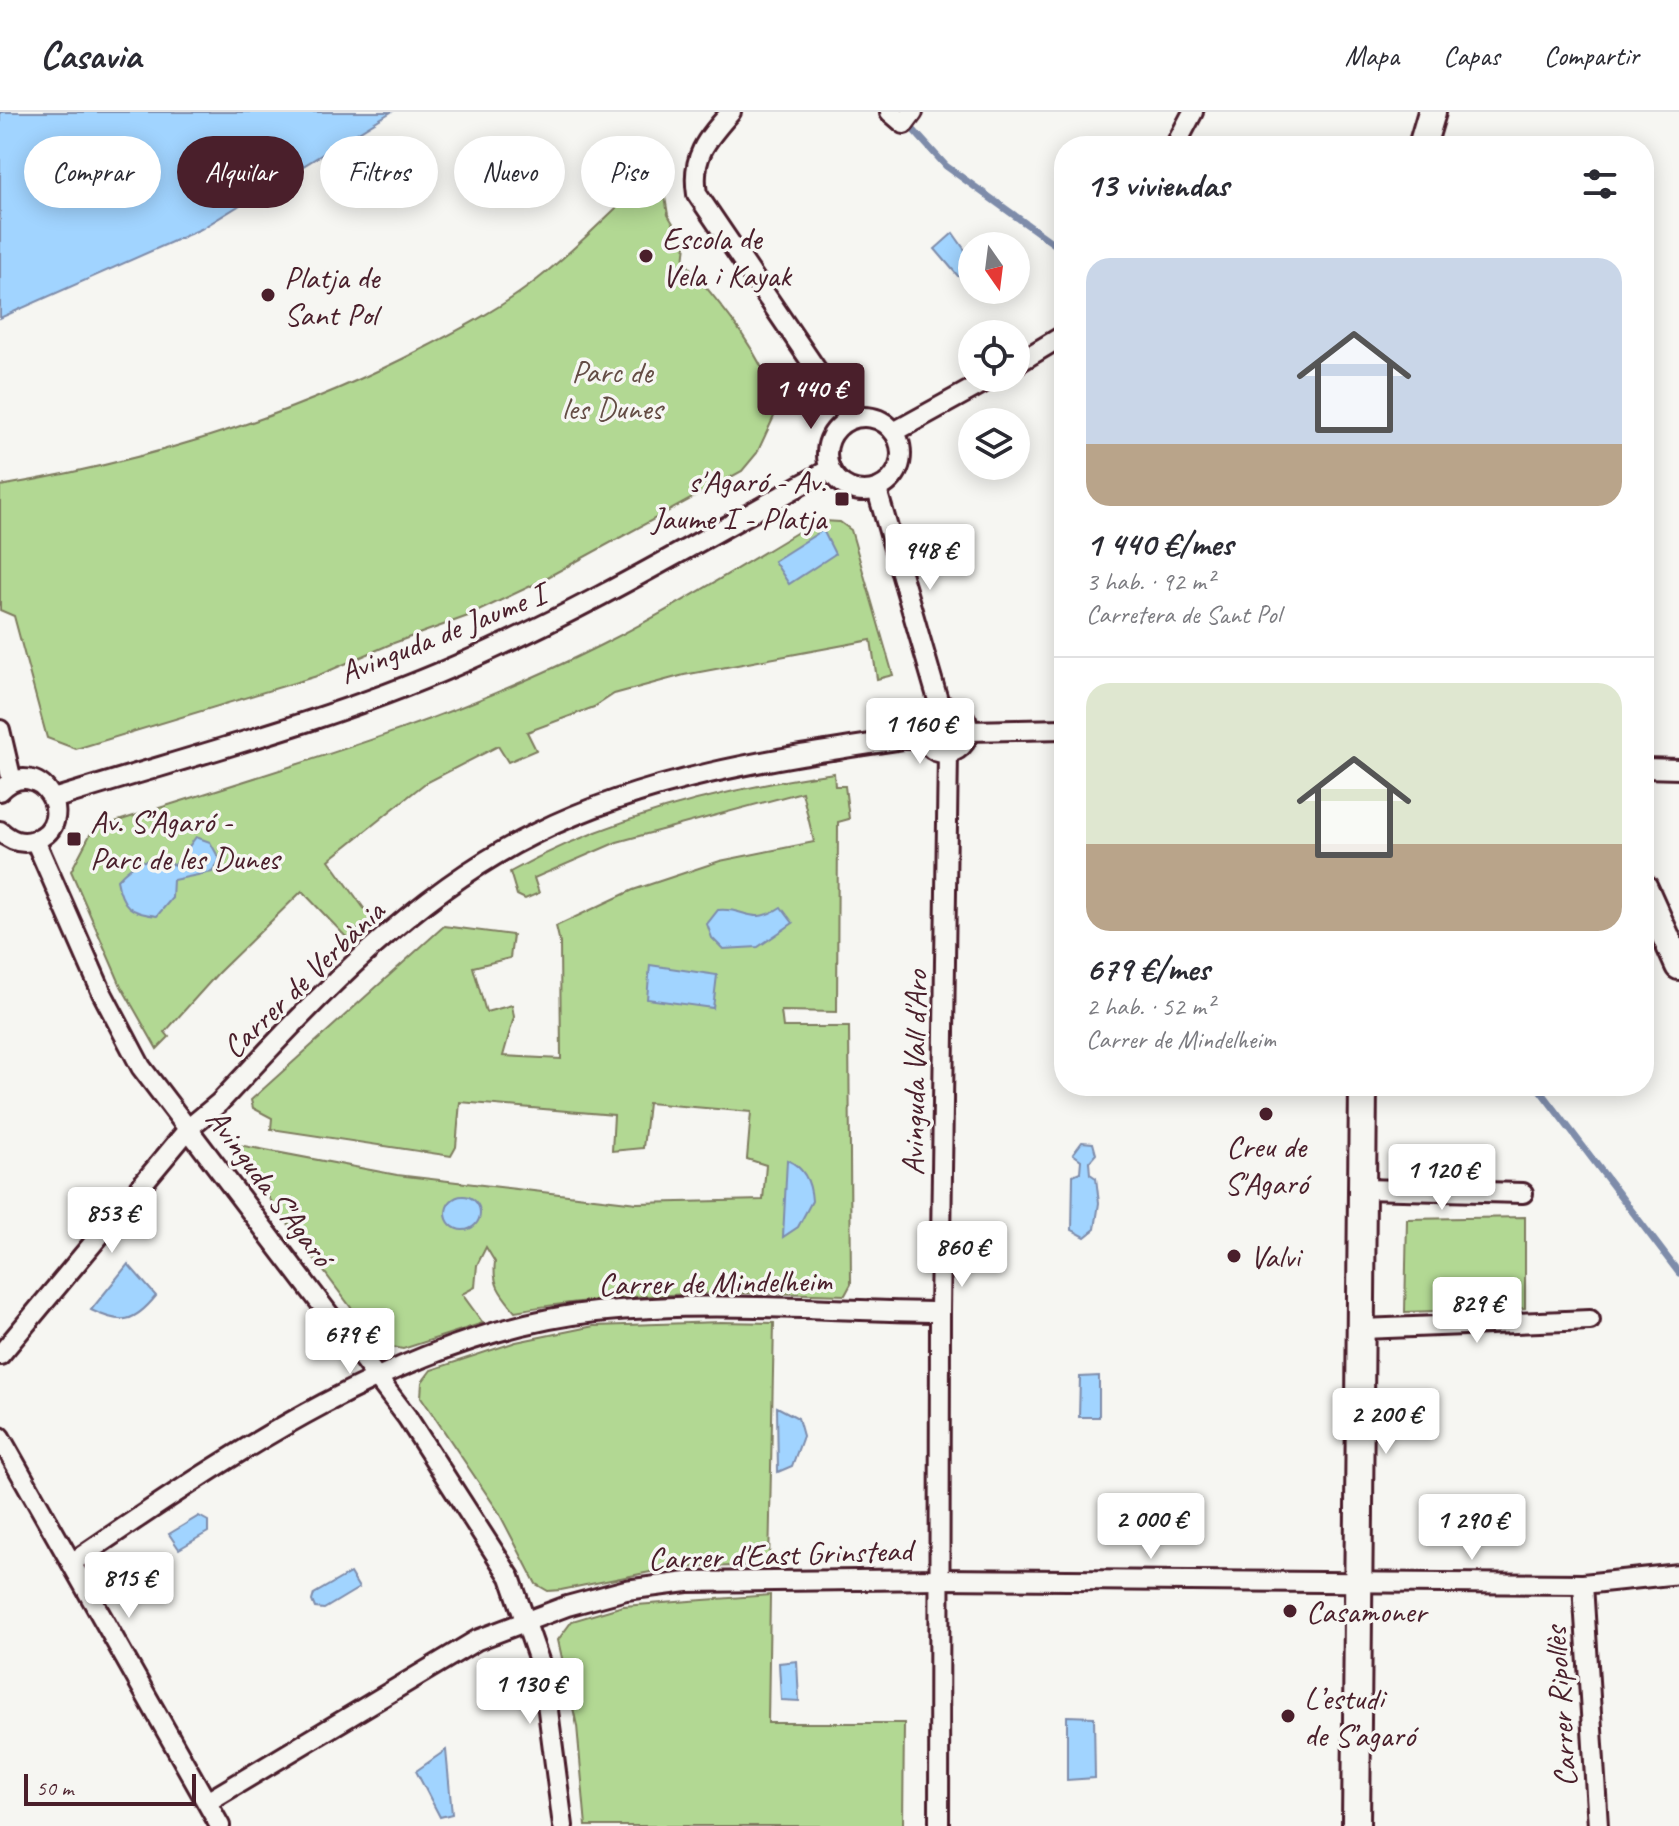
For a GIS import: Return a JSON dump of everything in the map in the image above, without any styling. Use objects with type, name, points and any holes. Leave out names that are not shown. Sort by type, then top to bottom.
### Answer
[{"type":"main road","points":[[1425,136],[1432,112]]},
{"type":"main road","points":[[1654,910],[1679,966]]},
{"type":"main road","points":[[1356,1826],[1363,1096]]},
{"type":"street","points":[[731,112],[713,132],[693,169],[697,194],[850,419]]},
{"type":"street","points":[[1180,136],[1193,112]]},
{"type":"street","points":[[1030,356],[1054,341]]},
{"type":"street","points":[[894,432],[967,392]]},
{"type":"street","points":[[871,417],[894,432],[900,444],[900,465],[889,483],[877,490],[864,492],[846,487],[830,469],[827,454],[830,440],[838,427],[850,419],[871,417]]},
{"type":"street","name":"Avinguda de Jaume I","points":[[53,799],[296,724],[452,668],[542,627],[626,583],[830,469]]},
{"type":"street","points":[[877,490],[940,707]]},
{"type":"street","points":[[940,707],[959,711],[969,731],[962,746],[948,752],[934,750],[923,736],[926,717],[940,707]]},
{"type":"street","points":[[969,731],[1054,729]]},
{"type":"street","points":[[0,730],[6,786],[36,782],[53,799],[53,823],[35,840],[15,841],[0,831]]},
{"type":"street","name":"Carrer de Verbània","points":[[0,1355],[190,1127],[219,1103],[380,940],[477,868],[535,833],[642,792],[771,760],[923,736]]},
{"type":"street","name":"Avinguda Vall d'Aro","points":[[939,1826],[940,1312],[948,752]]},
{"type":"street","points":[[1654,768],[1679,769]]},
{"type":"street","name":"Avinguda S'Agaró","points":[[35,840],[102,993],[141,1067],[190,1127],[284,1258],[376,1376],[510,1577],[543,1672],[563,1826]]},
{"type":"street","points":[[1363,1189],[1523,1193]]},
{"type":"street","name":"Carrer de Mindelheim","points":[[73,1562],[335,1396],[376,1376],[510,1327],[595,1312],[714,1305],[940,1312]]},
{"type":"street","points":[[1362,1329],[1590,1320]]},
{"type":"street","points":[[2,1447],[73,1562],[220,1826]]},
{"type":"street","name":"Carrer d'East Grinstead","points":[[207,1802],[477,1640],[525,1621],[626,1590],[687,1582],[940,1579],[1583,1584],[1679,1574]]},
{"type":"street","name":"Carrer Ripollès","points":[[1583,1584],[1598,1826]]},
{"type":"green space","name":"Parc de les Dunes","points":[[616,208],[667,208],[686,245],[684,261],[751,348],[778,408],[757,453],[742,471],[535,584],[468,616],[391,644],[317,676],[76,749],[47,738],[14,616],[0,610],[0,486],[164,450],[218,434],[322,395],[374,373],[468,324],[525,289]]},
{"type":"green space","points":[[824,521],[840,522],[851,530],[893,675],[877,679],[871,640],[684,675],[614,694],[594,707],[527,732],[536,750],[508,762],[498,746],[424,784],[329,860],[371,918],[347,938],[302,891],[218,973],[165,1032],[169,1037],[157,1049],[121,986],[71,871],[93,829],[413,725],[538,675],[626,632],[808,526]]},
{"type":"green space","points":[[834,773],[835,786],[845,786],[849,819],[838,822],[837,1012],[781,1011],[783,1027],[849,1027],[851,1284],[845,1295],[679,1294],[597,1300],[515,1311],[499,1289],[495,1262],[486,1247],[477,1265],[475,1287],[462,1294],[483,1323],[403,1349],[386,1346],[370,1333],[233,1150],[239,1145],[397,1175],[637,1203],[763,1200],[766,1165],[747,1159],[751,1112],[648,1103],[643,1148],[612,1151],[614,1115],[460,1102],[456,1147],[451,1156],[271,1129],[272,1118],[253,1108],[251,1100],[444,926],[513,935],[510,958],[473,967],[486,1012],[512,1005],[514,1017],[503,1056],[561,1059],[560,943],[556,926],[633,890],[720,861],[814,842],[802,792],[617,842],[534,878],[539,893],[525,899],[517,895],[510,872],[587,836],[667,808],[750,787]]},
{"type":"green space","points":[[1525,1217],[1525,1308],[1405,1312],[1407,1219]]},
{"type":"green space","points":[[774,1323],[769,1565],[670,1568],[561,1590],[548,1591],[536,1584],[498,1511],[421,1397],[422,1382],[431,1370],[516,1342],[594,1326]]},
{"type":"green space","points":[[770,1595],[768,1723],[904,1723],[903,1826],[586,1826],[577,1726],[558,1640],[572,1621],[623,1606]]},
{"type":"water","points":[[0,112],[391,112],[352,136],[320,136],[320,156],[304,166],[304,136],[177,136],[177,208],[235,208],[201,229],[0,318]]},
{"type":"water","points":[[953,233],[958,240],[958,276],[935,249]]},
{"type":"water","points":[[823,530],[835,554],[789,584],[774,561]]},
{"type":"water","points":[[196,837],[210,842],[220,860],[212,872],[173,880],[172,898],[157,916],[129,907],[117,880],[130,867],[143,861],[175,865]]},
{"type":"water","points":[[781,907],[793,923],[758,947],[723,949],[712,938],[707,924],[718,910],[755,916]]},
{"type":"water","points":[[650,965],[717,975],[713,1008],[647,999]]},
{"type":"water","points":[[1082,1142],[1093,1143],[1096,1154],[1089,1162],[1090,1174],[1096,1178],[1099,1203],[1095,1229],[1085,1237],[1072,1230],[1073,1175],[1080,1172],[1081,1160],[1073,1154]]},
{"type":"water","points":[[787,1160],[806,1176],[812,1201],[798,1227],[783,1237]]},
{"type":"water","points":[[463,1196],[475,1201],[480,1213],[475,1225],[463,1230],[451,1225],[446,1213],[451,1201]]},
{"type":"water","points":[[128,1264],[156,1296],[141,1312],[127,1319],[111,1318],[91,1310]]},
{"type":"water","points":[[1099,1376],[1099,1417],[1079,1417],[1080,1377]]},
{"type":"water","points":[[777,1407],[798,1418],[803,1436],[792,1466],[778,1472]]},
{"type":"water","points":[[199,1516],[208,1521],[208,1532],[179,1549],[169,1534]]},
{"type":"water","points":[[350,1573],[359,1588],[324,1609],[315,1608],[312,1601],[314,1594]]},
{"type":"water","points":[[797,1661],[799,1701],[781,1700],[779,1663]]},
{"type":"water","points":[[1067,1716],[1094,1717],[1095,1778],[1067,1780]]},
{"type":"water","points":[[446,1750],[452,1814],[440,1817],[416,1771]]},
{"type":"waterway","points":[[908,124],[946,166],[1054,244]]},
{"type":"waterway","points":[[1545,1096],[1679,1273]]},
{"type":"place","name":"Escola de Vela i Kayak","points":[[646,256]]},
{"type":"place","name":"Platja de Sant Pol","points":[[268,295]]},
{"type":"place","name":"s'Agaró - Av. Jaume I - Platja","points":[[842,499]]},
{"type":"place","name":"Av. S’Agaró - Parc de les Dunes","points":[[74,839]]},
{"type":"place","name":"Creu de S'Agaró","points":[[1266,1114]]},
{"type":"place","name":"Valvi","points":[[1234,1256]]},
{"type":"place","name":"Casamoner","points":[[1290,1611]]},
{"type":"place","name":"L’estudi de S’agaró","points":[[1288,1716]]}]
